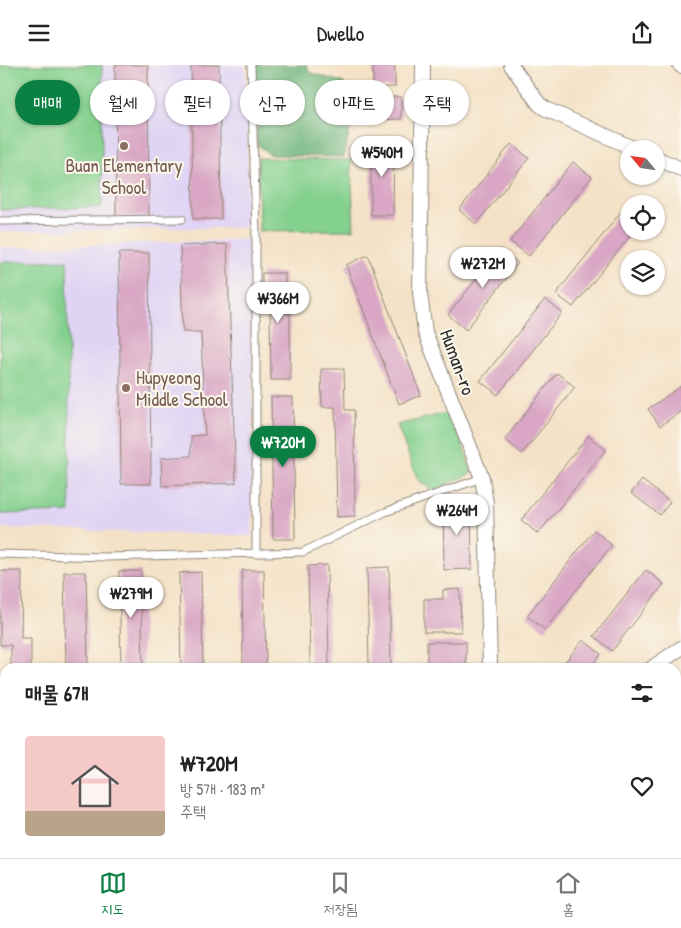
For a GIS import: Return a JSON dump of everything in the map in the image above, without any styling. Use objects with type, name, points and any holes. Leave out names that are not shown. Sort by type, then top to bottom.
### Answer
[{"type":"street","name":"Human-ro","points":[[424,65],[420,293],[425,331],[482,478],[486,503],[490,663]]},
{"type":"street","points":[[511,65],[539,104],[546,109],[620,142]]},
{"type":"street","points":[[665,162],[681,169]]},
{"type":"street","points":[[659,663],[681,648]]},
{"type":"lane","points":[[251,65],[256,232],[256,554]]},
{"type":"lane","points":[[0,221],[182,219]]},
{"type":"lane","points":[[0,554],[106,557],[303,552],[385,512],[482,478]]},
{"type":"shaded area","name":"Buan Elementary School","points":[[0,65],[245,65],[245,80],[240,80],[240,125],[247,125],[250,227],[0,232]]},
{"type":"shaded area","name":"Hupyeong Middle School","points":[[253,239],[252,536],[0,528],[0,248]]},
{"type":"green space","points":[[0,65],[102,65],[102,80],[90,80],[90,125],[102,125],[102,207],[0,210]]},
{"type":"green space","points":[[255,65],[307,65],[309,72],[334,80],[315,80],[315,125],[351,125],[344,157],[270,155],[257,144],[257,125],[305,125],[305,80],[255,80]]},
{"type":"green space","points":[[258,158],[351,160],[354,230],[259,231]]},
{"type":"green space","points":[[67,260],[70,512],[0,514],[0,262]]},
{"type":"green space","points":[[451,412],[472,473],[433,491],[418,480],[397,425]]},
{"type":"building","points":[[115,65],[148,65],[148,80],[115,80]]},
{"type":"building","points":[[191,65],[219,65],[219,80],[191,80]]},
{"type":"building","points":[[373,65],[395,65],[395,87],[394,80],[373,80]]},
{"type":"building","points":[[394,97],[401,97],[401,119],[394,119]]},
{"type":"building","points":[[115,125],[148,125],[149,216],[116,216]]},
{"type":"building","points":[[192,125],[220,125],[221,219],[193,219]]},
{"type":"building","points":[[371,141],[394,141],[393,215],[371,215]]},
{"type":"building","points":[[511,144],[529,158],[476,224],[459,210]]},
{"type":"building","points":[[573,162],[592,177],[529,256],[510,241]]},
{"type":"building","points":[[620,213],[620,240],[627,240],[573,307],[556,294]]},
{"type":"building","points":[[227,244],[236,483],[162,486],[161,458],[191,456],[191,436],[205,435],[201,332],[183,332],[180,246]]},
{"type":"building","points":[[500,249],[518,263],[466,330],[448,315]]},
{"type":"building","points":[[119,253],[149,253],[151,484],[121,484]]},
{"type":"building","points":[[368,255],[421,395],[399,404],[346,265]]},
{"type":"building","points":[[262,273],[285,273],[285,313],[290,313],[290,380],[271,380],[270,310],[262,310]]},
{"type":"building","points":[[545,299],[562,313],[498,395],[480,381]]},
{"type":"building","points":[[321,369],[344,369],[345,410],[354,410],[355,516],[337,517],[335,407],[322,407]]},
{"type":"building","points":[[557,373],[575,387],[522,454],[505,439]]},
{"type":"building","points":[[681,386],[681,411],[660,426],[648,409]]},
{"type":"building","points":[[271,397],[293,397],[295,539],[273,539]]},
{"type":"building","points":[[588,436],[606,450],[538,534],[521,520]]},
{"type":"building","points":[[642,480],[670,502],[660,515],[631,493]]},
{"type":"building","points":[[443,503],[471,503],[472,569],[444,570]]},
{"type":"building","points":[[594,530],[612,545],[545,630],[527,616]]},
{"type":"building","points":[[327,565],[329,663],[310,663],[308,566]]},
{"type":"building","points":[[389,567],[391,663],[369,663],[367,568]]},
{"type":"building","points":[[242,570],[264,570],[266,663],[243,663]]},
{"type":"building","points":[[646,570],[664,584],[612,651],[594,636]]},
{"type":"building","points":[[0,571],[22,571],[21,638],[31,638],[31,663],[11,663],[11,645],[0,645]]},
{"type":"building","points":[[119,571],[141,571],[143,663],[121,663]]},
{"type":"building","points":[[64,572],[86,572],[88,663],[66,663]]},
{"type":"building","points":[[201,572],[203,663],[181,663],[179,573]]},
{"type":"building","points":[[460,589],[461,632],[424,632],[424,599],[443,599],[443,590]]},
{"type":"building","points":[[583,640],[601,654],[593,663],[564,663]]},
{"type":"building","points":[[427,642],[466,642],[466,663],[427,663]]},
{"type":"place","name":"Buan Elementary School","points":[[124,146]]},
{"type":"place","name":"Hupyeong Middle School","points":[[126,388]]}]
